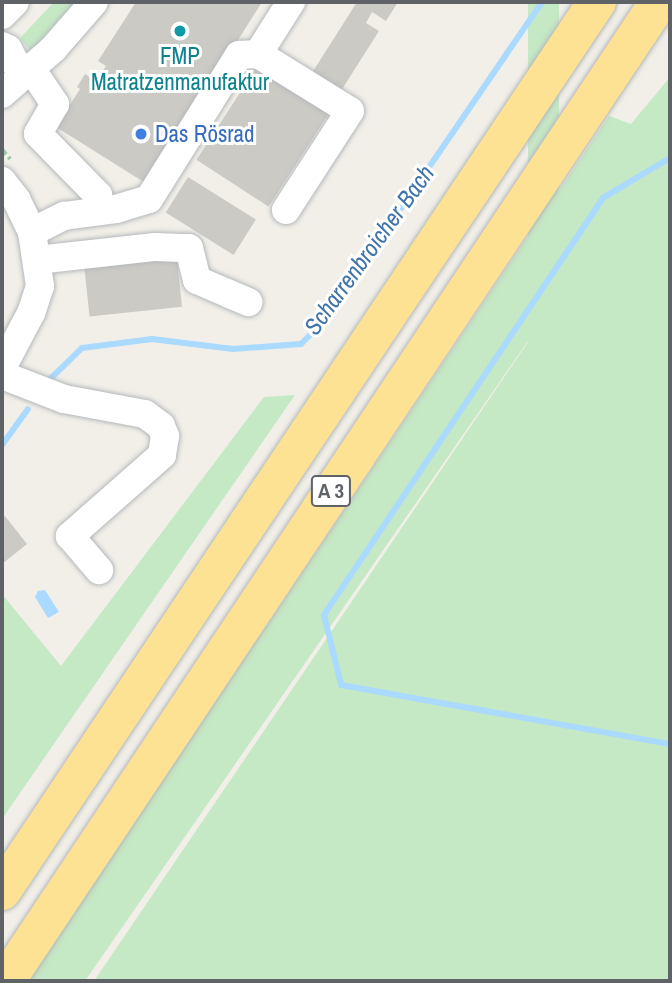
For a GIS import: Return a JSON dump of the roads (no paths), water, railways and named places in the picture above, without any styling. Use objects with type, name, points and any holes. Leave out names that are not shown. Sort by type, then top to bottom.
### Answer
[{"type":"highway","name":"A 3","points":[[2,891],[597,2]]},
{"type":"highway","name":"A 3","points":[[6,981],[659,2]]},
{"type":"street","points":[[2,15],[15,2]]},
{"type":"street","points":[[2,94],[53,48],[94,2]]},
{"type":"street","points":[[258,54],[291,2]]},
{"type":"street","points":[[2,46],[8,49],[55,104],[38,134],[98,195],[99,211]]},
{"type":"street","points":[[35,246],[64,216],[149,199],[239,54],[258,54],[350,111],[286,210]]},
{"type":"street","points":[[2,368],[31,313],[40,286],[35,246],[6,197]]},
{"type":"street","points":[[35,246],[190,248],[197,280],[248,302]]},
{"type":"street","points":[[2,375],[64,399],[145,414],[161,426],[165,436],[162,455],[70,536],[99,570]]},
{"type":"water","points":[[45,590],[59,612],[48,618],[35,597],[38,591]]},
{"type":"waterway","name":"Scharrenbroicher Bach","points":[[46,383],[82,348],[152,339],[233,349],[301,344],[323,322],[542,2]]},
{"type":"waterway","points":[[670,158],[603,198],[324,615],[341,685],[670,744]]},
{"type":"waterway","name":"Scharrenbroicher Bach","points":[[2,445],[28,409]]},
{"type":"place","name":"FMP Matratzenmanufaktur","points":[[180,31]]},
{"type":"place","name":"Das Rösrad","points":[[141,134]]}]
